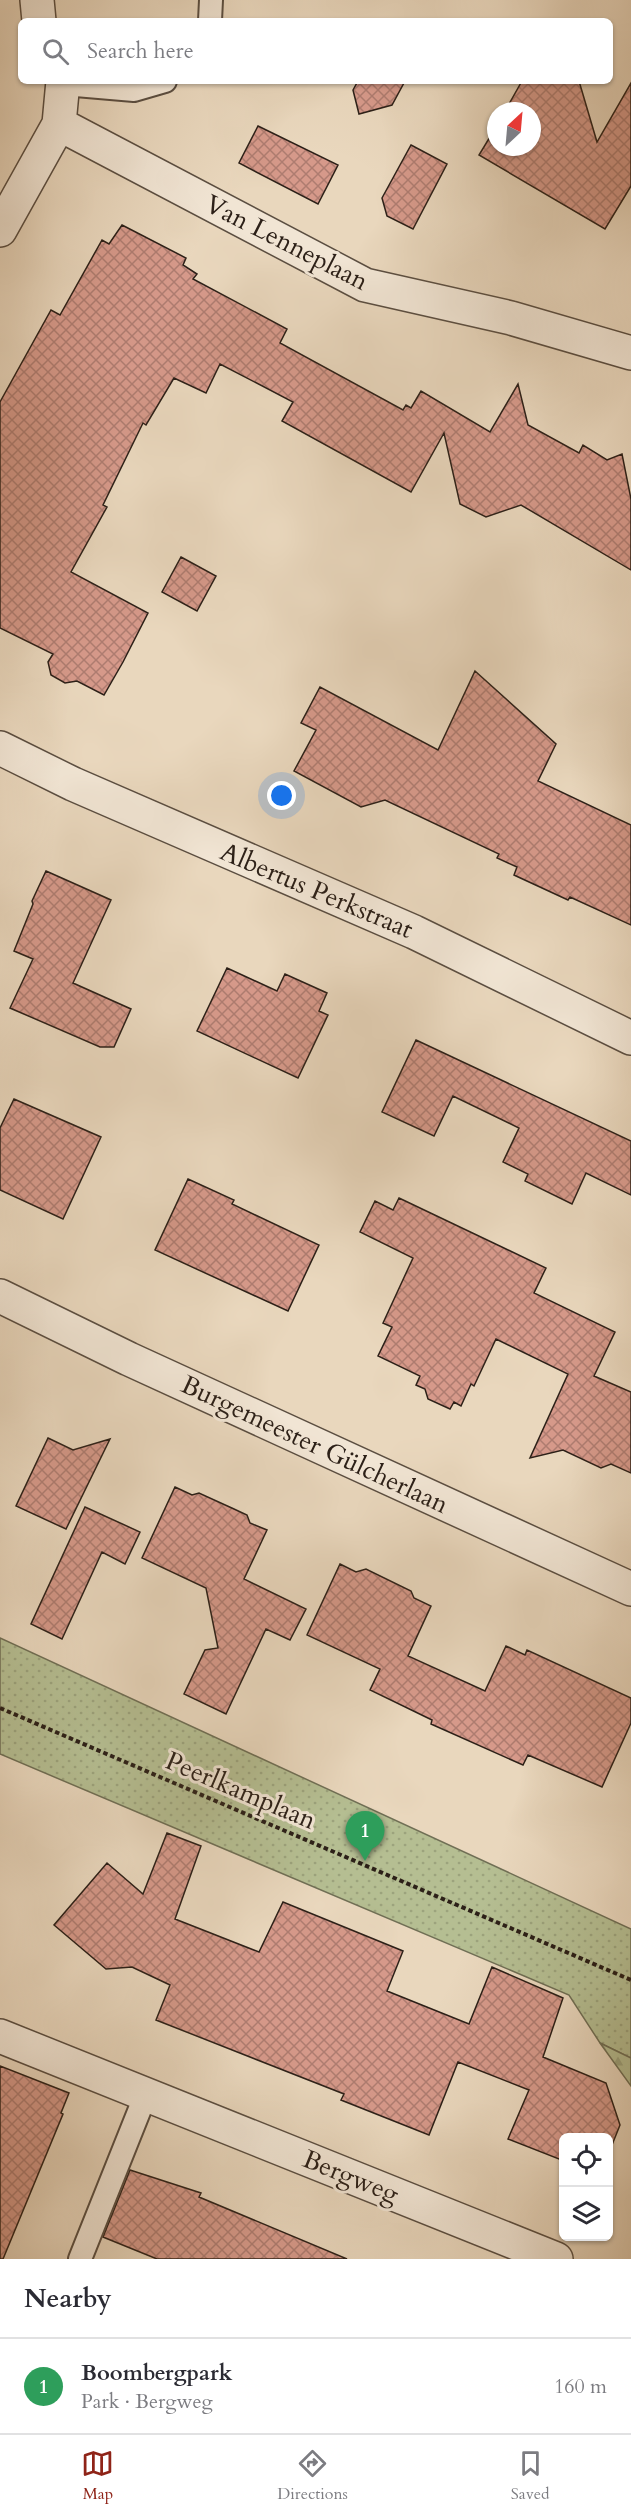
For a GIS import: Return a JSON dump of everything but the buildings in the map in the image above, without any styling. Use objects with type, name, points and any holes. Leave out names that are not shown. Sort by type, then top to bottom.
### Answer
[{"type":"street","points":[[37,0],[39,18]]},
{"type":"street","points":[[0,230],[59,124],[63,84]]},
{"type":"street","name":"Van Lenneplaan","points":[[59,124],[365,285],[511,318],[631,353]]},
{"type":"street","name":"Albertus Perkstraat","points":[[0,748],[73,784],[414,932],[631,1038]]},
{"type":"street","name":"Burgemeester Gülcherlaan","points":[[0,1296],[140,1364],[631,1589]]},
{"type":"street","name":"Bergweg","points":[[0,2036],[555,2259]]},
{"type":"lane","points":[[210,18],[211,0]]},
{"type":"lane","points":[[73,84],[134,90],[155,84]]},
{"type":"lane","points":[[80,2259],[146,2094]]},
{"type":"path","name":"Peerlkamplaan","points":[[0,1708],[631,1980]]},
{"type":"green space","points":[[0,1638],[631,1929],[631,2058],[600,2043],[569,1995],[0,1754]]},
{"type":"green space","points":[[600,2043],[631,2058],[631,2086]]},
{"type":"place","name":"Boombergpark","points":[[365,1861]]}]
